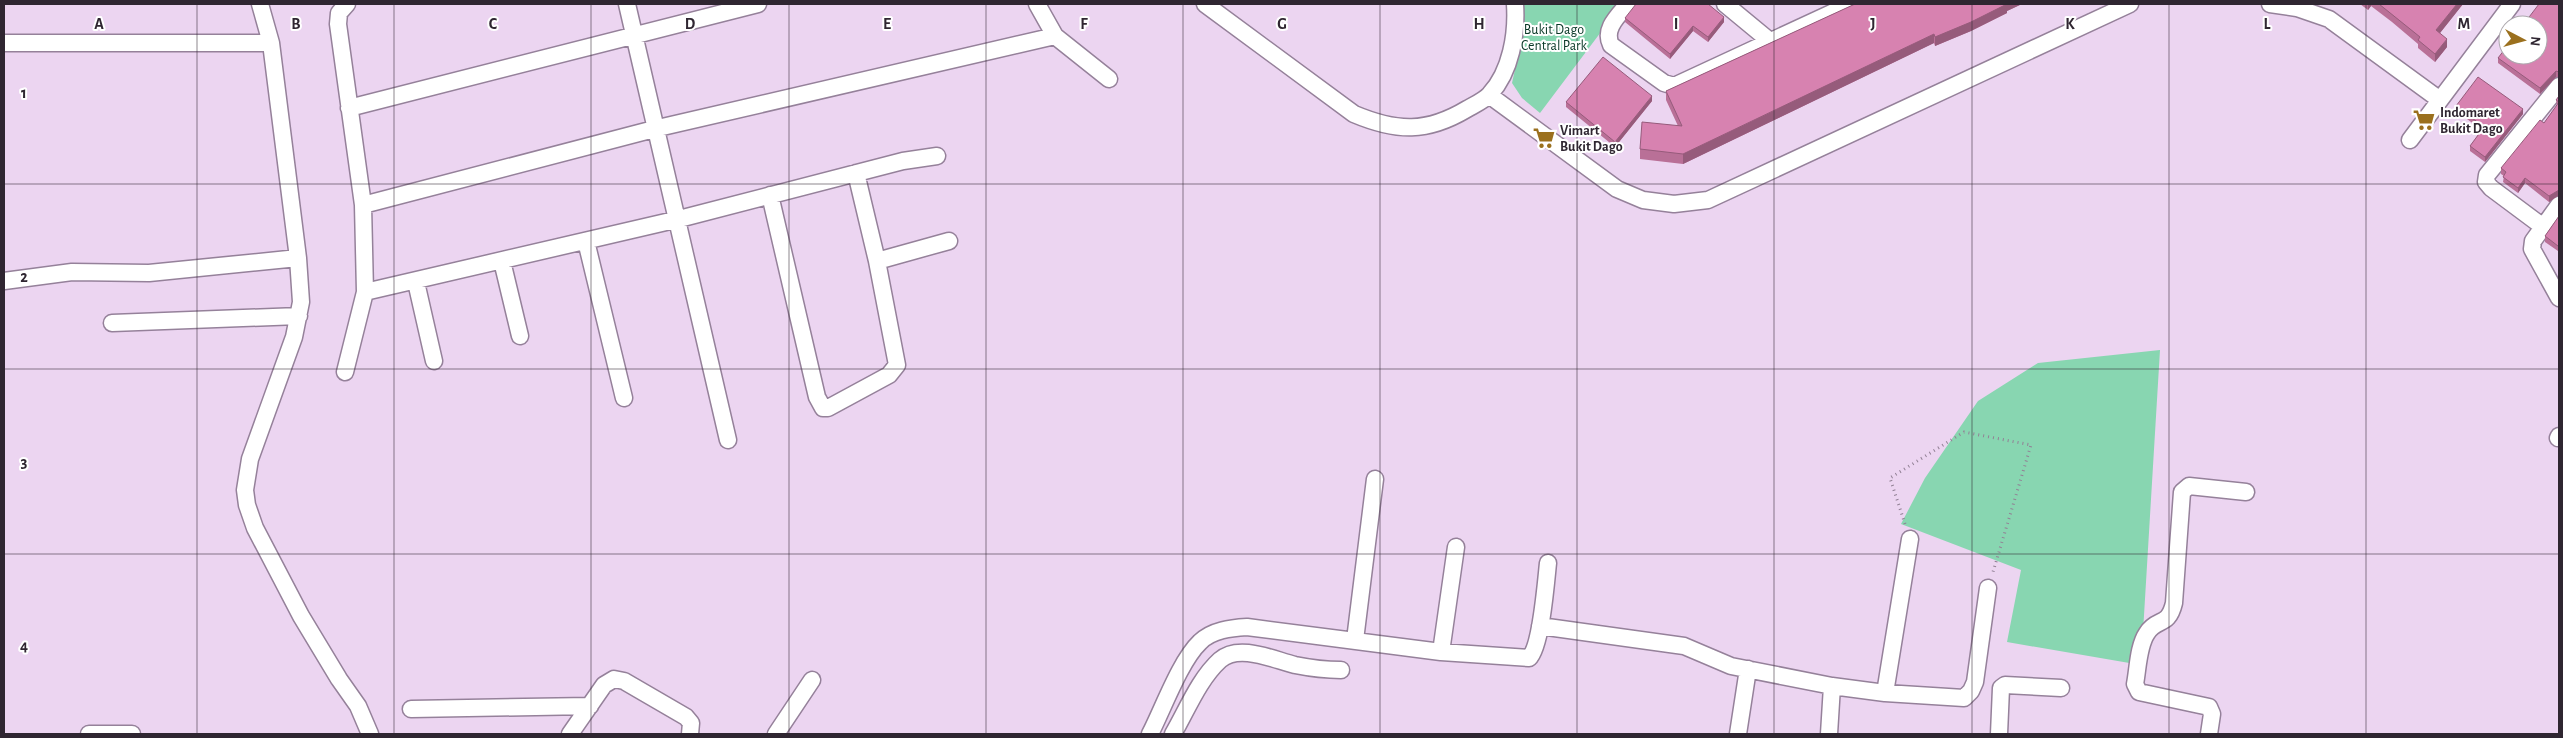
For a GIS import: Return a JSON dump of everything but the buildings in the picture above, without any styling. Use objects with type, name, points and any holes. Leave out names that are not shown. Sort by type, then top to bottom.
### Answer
[{"type":"street","points":[[260,4],[271,43],[298,258],[300,316],[250,459],[245,478],[247,505],[255,528],[302,616],[339,679],[358,706],[370,734]]},
{"type":"street","points":[[345,372],[365,292],[363,205],[338,24],[339,13],[346,4]]},
{"type":"street","points":[[628,4],[679,219],[728,440]]},
{"type":"street","points":[[349,108],[758,4]]},
{"type":"street","points":[[1037,4],[1055,36],[1110,79]]},
{"type":"street","points":[[1205,4],[1354,114],[1373,122],[1399,128],[1421,128],[1449,120],[1489,95],[1507,66],[1513,39],[1515,4]]},
{"type":"street","points":[[1628,4],[1610,27],[1608,39],[1611,45],[1669,86],[1678,85],[1851,4]]},
{"type":"street","points":[[1725,4],[1771,42]]},
{"type":"street","points":[[1489,95],[1616,189],[1643,200],[1674,204],[1708,200],[2103,9],[2130,4]]},
{"type":"street","points":[[2270,4],[2297,8],[2329,19],[2440,100]]},
{"type":"street","points":[[2410,140],[2512,4]]},
{"type":"street","points":[[363,205],[658,128],[1055,36]]},
{"type":"street","points":[[4,43],[271,43]]},
{"type":"street","points":[[2542,226],[2491,188],[2486,182],[2487,175],[2559,86]]},
{"type":"street","points":[[365,292],[416,282],[679,219],[903,161],[937,156]]},
{"type":"street","points":[[770,195],[817,397],[823,408],[828,408],[889,376],[897,365],[877,261],[856,173]]},
{"type":"street","points":[[2559,205],[2542,226],[2533,241],[2532,249],[2559,298]]},
{"type":"street","points":[[586,241],[624,398]]},
{"type":"street","points":[[877,261],[949,241]]},
{"type":"street","points":[[4,281],[72,272],[149,273],[298,258]]},
{"type":"street","points":[[502,261],[520,336]]},
{"type":"street","points":[[416,282],[434,361]]},
{"type":"street","points":[[112,323],[300,316]]},
{"type":"street","points":[[1355,640],[1375,479]]},
{"type":"street","points":[[2208,734],[2212,714],[2208,707],[2139,692],[2135,684],[2144,639],[2148,632],[2165,621],[2173,609],[2182,492],[2189,486],[2246,492]]},
{"type":"street","points":[[1885,693],[1910,539]]},
{"type":"street","points":[[1440,652],[1456,547]]},
{"type":"street","points":[[1150,734],[1190,654],[1201,641],[1223,629],[1247,626],[1440,652],[1529,658],[1534,653],[1540,626],[1548,562]]},
{"type":"street","points":[[1540,626],[1684,646],[1731,666],[1832,686],[1885,693],[1964,698],[1974,682],[1988,588]]},
{"type":"street","points":[[1173,734],[1205,677],[1221,658],[1231,654],[1246,653],[1295,665],[1340,670]]},
{"type":"street","points":[[1738,734],[1748,669]]},
{"type":"street","points":[[570,734],[604,685],[614,679],[624,681],[686,717],[691,724],[690,734]]},
{"type":"street","points":[[776,734],[812,680]]},
{"type":"street","points":[[1999,734],[2001,688],[2005,685],[2061,688]]},
{"type":"street","points":[[1829,734],[1832,686]]},
{"type":"street","points":[[411,709],[590,706]]},
{"type":"street","points":[[89,734],[132,734]]},
{"type":"path","points":[[1910,539],[1890,478],[1964,432],[2031,445],[1988,588]]},
{"type":"green space","name":"Bukit Dago Central Park","points":[[1521,4],[1622,4],[1540,113],[1522,98],[1512,83],[1521,42]]},
{"type":"green space","points":[[2160,350],[2141,665],[2007,642],[2021,570],[1901,524],[1925,478],[1978,401],[2038,363]]},
{"type":"place","name":"Indomaret Bukit Dago","points":[[2424,120]]},
{"type":"place","name":"Vimart Bukit Dago","points":[[1544,138]]}]
